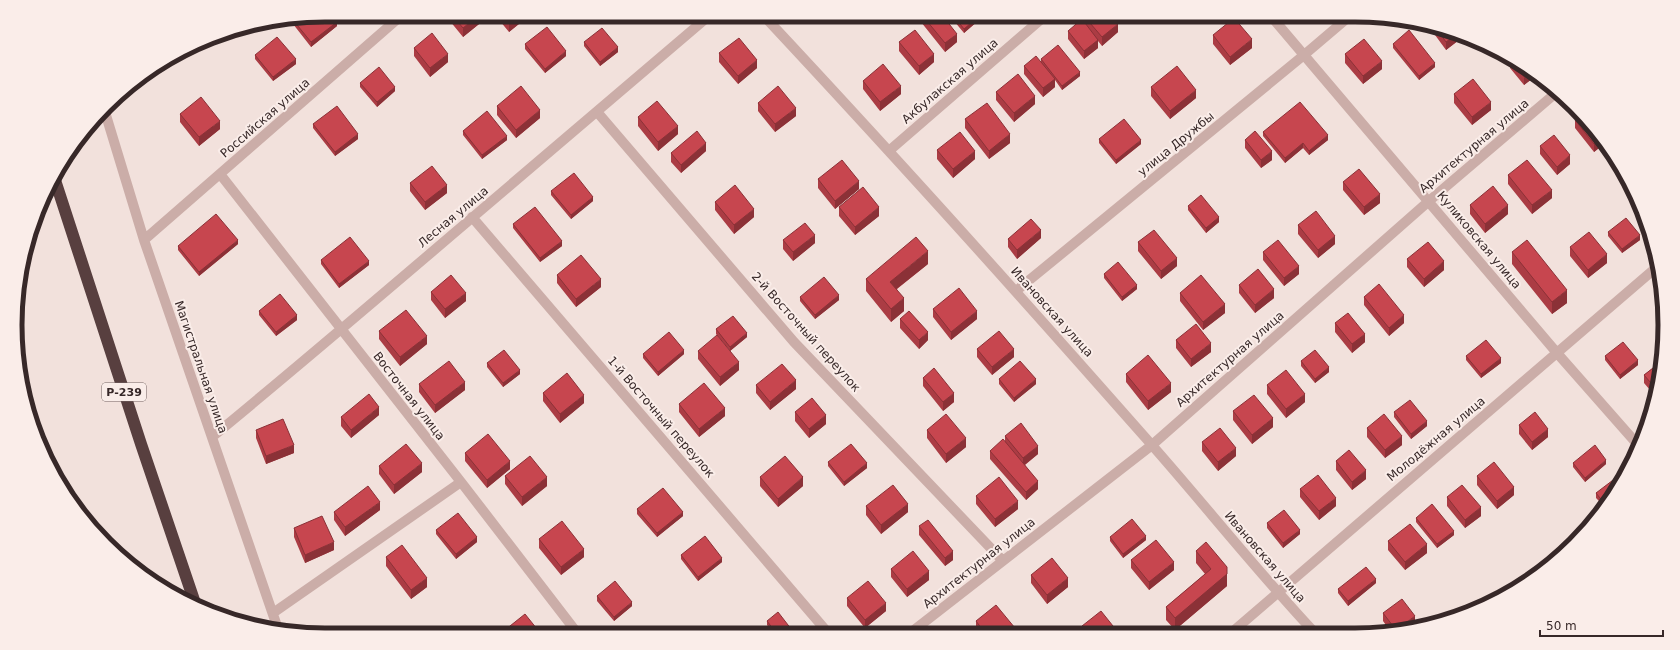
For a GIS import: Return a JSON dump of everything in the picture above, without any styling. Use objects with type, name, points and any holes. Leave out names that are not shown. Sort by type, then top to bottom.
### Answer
[{"type":"highway","name":"Р-239","points":[[57,184],[141,444],[193,598]]},
{"type":"street","name":"Российская улица","points":[[144,240],[394,22]]},
{"type":"street","name":"Лесная улица","points":[[212,437],[598,113],[702,22]]},
{"type":"street","name":"Ивановская улица","points":[[770,22],[890,150],[1152,445],[1277,592],[1311,628]]},
{"type":"street","name":"Акбулакская улица","points":[[890,150],[1038,22]]},
{"type":"street","name":"Куликовская улица","points":[[1276,22],[1557,353],[1635,441]]},
{"type":"street","name":"улица Дружбы","points":[[1016,291],[1343,22]]},
{"type":"street","name":"Архитектурная улица","points":[[918,628],[1152,445],[1429,201],[1553,95]]},
{"type":"street","name":"2-й Восточный переулок","points":[[598,113],[794,342],[1003,561]]},
{"type":"street","name":"Магистральная улица","points":[[106,116],[144,240],[276,624]]},
{"type":"street","name":"Восточная улица","points":[[220,174],[573,628]]},
{"type":"street","name":"1-й Восточный переулок","points":[[472,218],[824,628]]},
{"type":"street","name":"Молодёжная улица","points":[[1237,628],[1653,271]]},
{"type":"street","points":[[273,613],[461,482]]},
{"type":"building","points":[[337,22],[311,42],[296,24]]},
{"type":"building","points":[[458,22],[470,22],[463,28]]},
{"type":"building","points":[[928,22],[948,22],[957,34],[945,43]]},
{"type":"building","points":[[958,22],[972,22],[964,29]]},
{"type":"building","points":[[1078,22],[1084,22],[1098,40],[1084,51],[1068,31]]},
{"type":"building","points":[[1089,22],[1116,22],[1118,24],[1102,37]]},
{"type":"building","points":[[1229,22],[1237,22],[1252,39],[1230,57],[1213,35]]},
{"type":"building","points":[[547,27],[566,51],[545,69],[525,44]]},
{"type":"building","points":[[602,28],[618,47],[600,62],[584,42]]},
{"type":"building","points":[[915,30],[934,54],[919,66],[899,42]]},
{"type":"building","points":[[1409,30],[1435,63],[1419,76],[1393,44]]},
{"type":"building","points":[[432,33],[448,54],[430,68],[414,48]]},
{"type":"building","points":[[1441,34],[1452,38],[1446,42]]},
{"type":"building","points":[[277,37],[296,59],[273,77],[255,55]]},
{"type":"building","points":[[739,38],[757,60],[738,76],[719,53]]},
{"type":"building","points":[[1364,39],[1382,61],[1363,76],[1345,54]]},
{"type":"building","points":[[1058,45],[1080,72],[1062,86],[1041,59]]},
{"type":"building","points":[[1036,56],[1055,79],[1043,88],[1024,66]]},
{"type":"building","points":[[883,64],[901,86],[880,102],[863,81]]},
{"type":"building","points":[[1177,66],[1196,90],[1170,111],[1151,87]]},
{"type":"building","points":[[379,67],[395,87],[377,102],[360,83]]},
{"type":"building","points":[[1519,71],[1526,75],[1524,77]]},
{"type":"building","points":[[1018,74],[1035,96],[1014,113],[996,92]]},
{"type":"building","points":[[1473,79],[1491,102],[1472,117],[1454,94]]},
{"type":"building","points":[[521,86],[540,110],[516,130],[497,106]]},
{"type":"building","points":[[778,86],[796,108],[775,124],[758,103]]},
{"type":"building","points":[[201,97],[220,121],[199,137],[180,114]]},
{"type":"building","points":[[657,101],[678,126],[658,142],[638,117]]},
{"type":"building","points":[[1300,102],[1328,135],[1309,151],[1303,143],[1285,158],[1263,132]]},
{"type":"building","points":[[987,103],[1010,134],[989,151],[965,119]]},
{"type":"building","points":[[337,106],[358,134],[335,152],[313,124]]},
{"type":"building","points":[[487,111],[507,136],[482,155],[463,131]]},
{"type":"building","points":[[1576,118],[1583,125],[1596,142],[1594,144],[1575,120]]},
{"type":"building","points":[[1124,119],[1141,140],[1116,160],[1099,139]]},
{"type":"building","points":[[697,131],[706,143],[681,165],[671,153]]},
{"type":"building","points":[[1255,131],[1272,151],[1261,160],[1245,140]]},
{"type":"building","points":[[960,132],[975,151],[953,169],[937,150]]},
{"type":"building","points":[[1554,135],[1570,155],[1557,167],[1540,146]]},
{"type":"building","points":[[842,160],[859,181],[835,201],[818,179]]},
{"type":"building","points":[[1527,160],[1552,190],[1532,205],[1508,175]]},
{"type":"building","points":[[432,166],[447,185],[425,202],[410,183]]},
{"type":"building","points":[[1359,169],[1380,194],[1364,207],[1343,182]]},
{"type":"building","points":[[574,173],[593,197],[571,215],[551,191]]},
{"type":"building","points":[[735,185],[754,209],[734,225],[715,202]]},
{"type":"building","points":[[1493,186],[1508,205],[1485,224],[1470,205]]},
{"type":"building","points":[[863,187],[879,207],[855,227],[839,207]]},
{"type":"building","points":[[1201,195],[1219,217],[1206,228],[1188,206]]},
{"type":"building","points":[[535,207],[562,241],[540,258],[513,224]]},
{"type":"building","points":[[1316,211],[1335,236],[1318,250],[1298,225]]},
{"type":"building","points":[[216,214],[238,240],[199,272],[178,246]]},
{"type":"building","points":[[1626,218],[1640,235],[1622,249],[1608,232]]},
{"type":"building","points":[[1031,219],[1041,230],[1017,250],[1008,239]]},
{"type":"building","points":[[805,223],[815,235],[793,252],[783,240]]},
{"type":"building","points":[[1154,230],[1177,258],[1161,271],[1138,242]]},
{"type":"building","points":[[1589,232],[1607,254],[1588,270],[1570,247]]},
{"type":"building","points":[[350,237],[369,261],[339,284],[321,260]]},
{"type":"building","points":[[916,237],[928,251],[890,282],[904,298],[891,309],[866,279]]},
{"type":"building","points":[[1278,240],[1299,266],[1284,278],[1263,252]]},
{"type":"building","points":[[1527,240],[1567,290],[1552,302],[1512,252]]},
{"type":"building","points":[[1428,242],[1444,261],[1424,279],[1407,259]]},
{"type":"building","points":[[581,255],[601,279],[576,299],[557,275]]},
{"type":"building","points":[[1118,262],[1137,285],[1122,297],[1104,274]]},
{"type":"building","points":[[1258,269],[1274,289],[1255,305],[1239,285]]},
{"type":"building","points":[[451,275],[466,293],[445,309],[431,292]]},
{"type":"building","points":[[1201,275],[1225,304],[1203,322],[1180,293]]},
{"type":"building","points":[[824,277],[839,295],[815,315],[800,297]]},
{"type":"building","points":[[1379,284],[1404,315],[1389,328],[1364,297]]},
{"type":"building","points":[[959,288],[977,311],[951,332],[933,309]]},
{"type":"building","points":[[280,294],[297,315],[276,332],[259,311]]},
{"type":"building","points":[[406,310],[427,336],[400,357],[379,331]]},
{"type":"building","points":[[909,311],[928,332],[919,340],[900,319]]},
{"type":"building","points":[[1348,313],[1365,334],[1352,344],[1335,323]]},
{"type":"building","points":[[733,316],[747,333],[730,347],[716,329]]},
{"type":"building","points":[[1196,324],[1211,343],[1191,359],[1176,340]]},
{"type":"building","points":[[999,331],[1014,349],[992,367],[977,349]]},
{"type":"building","points":[[669,332],[684,350],[658,372],[643,354]]},
{"type":"building","points":[[717,335],[739,362],[720,377],[698,351]]},
{"type":"building","points":[[1486,340],[1501,358],[1481,374],[1466,356]]},
{"type":"building","points":[[1623,342],[1638,360],[1620,375],[1605,356]]},
{"type":"building","points":[[504,350],[520,370],[503,383],[487,363]]},
{"type":"building","points":[[1315,350],[1329,367],[1315,379],[1301,361]]},
{"type":"building","points":[[1148,355],[1171,383],[1148,401],[1126,374]]},
{"type":"building","points":[[449,361],[465,382],[435,405],[419,384]]},
{"type":"building","points":[[1020,361],[1036,379],[1014,398],[999,379]]},
{"type":"building","points":[[782,364],[796,380],[770,402],[756,385]]},
{"type":"building","points":[[1655,367],[1652,384],[1644,375]]},
{"type":"building","points":[[934,368],[954,393],[943,402],[923,378]]},
{"type":"building","points":[[1286,370],[1305,394],[1286,409],[1267,385]]},
{"type":"building","points":[[567,373],[584,395],[560,414],[543,393]]},
{"type":"building","points":[[704,383],[725,408],[699,429],[679,404]]},
{"type":"building","points":[[369,394],[379,407],[351,430],[341,417]]},
{"type":"building","points":[[1254,395],[1273,418],[1252,435],[1233,411]]},
{"type":"building","points":[[812,398],[826,415],[809,429],[795,412]]},
{"type":"building","points":[[1410,400],[1427,421],[1411,434],[1394,412]]},
{"type":"building","points":[[1535,412],[1548,429],[1532,442],[1519,425]]},
{"type":"building","points":[[946,414],[966,438],[946,454],[927,430]]},
{"type":"building","points":[[1384,414],[1402,436],[1385,450],[1367,428]]},
{"type":"building","points":[[283,419],[294,445],[266,456],[256,430]]},
{"type":"building","points":[[1021,423],[1038,446],[1023,458],[1005,436]]},
{"type":"building","points":[[1220,428],[1236,448],[1218,462],[1202,442]]},
{"type":"building","points":[[488,434],[510,461],[487,480],[465,453]]},
{"type":"building","points":[[1003,439],[1038,481],[1026,492],[990,451]]},
{"type":"building","points":[[406,444],[422,463],[394,485],[379,466]]},
{"type":"building","points":[[851,444],[867,463],[844,482],[828,462]]},
{"type":"building","points":[[1595,445],[1606,460],[1585,478],[1573,463]]},
{"type":"building","points":[[1349,450],[1366,470],[1352,482],[1336,461]]},
{"type":"building","points":[[530,456],[547,477],[522,497],[505,476]]},
{"type":"building","points":[[785,456],[803,477],[778,499],[760,477]]},
{"type":"building","points":[[1494,462],[1514,487],[1497,501],[1477,476]]},
{"type":"building","points":[[1318,475],[1336,498],[1319,511],[1300,489]]},
{"type":"building","points":[[999,477],[1018,501],[995,519],[976,496]]},
{"type":"building","points":[[1616,478],[1602,500],[1596,493]]},
{"type":"building","points":[[893,485],[908,504],[881,525],[866,506]]},
{"type":"building","points":[[1462,485],[1481,507],[1465,520],[1447,497]]},
{"type":"building","points":[[368,486],[380,502],[345,527],[334,512]]},
{"type":"building","points":[[663,488],[683,512],[657,533],[637,509]]},
{"type":"building","points":[[1432,504],[1454,531],[1437,544],[1416,518]]},
{"type":"building","points":[[1284,510],[1300,530],[1283,543],[1267,523]]},
{"type":"building","points":[[458,513],[477,537],[456,554],[436,530]]},
{"type":"building","points":[[322,516],[334,542],[305,555],[294,528]]},
{"type":"building","points":[[1132,519],[1146,536],[1123,554],[1110,537]]},
{"type":"building","points":[[928,520],[953,551],[945,558],[919,526]]},
{"type":"building","points":[[562,521],[584,549],[561,567],[539,539]]},
{"type":"building","points":[[1410,524],[1427,544],[1405,562],[1388,541]]},
{"type":"building","points":[[705,536],[722,558],[698,577],[681,555]]},
{"type":"building","points":[[1156,540],[1174,562],[1149,582],[1131,560]]},
{"type":"building","points":[[1206,542],[1227,567],[1227,574],[1175,618],[1166,607],[1211,569],[1196,551]]},
{"type":"building","points":[[402,545],[427,578],[411,590],[386,557]]},
{"type":"building","points":[[913,551],[929,571],[907,589],[891,569]]},
{"type":"building","points":[[1052,558],[1068,578],[1047,595],[1031,575]]},
{"type":"building","points":[[1366,567],[1376,579],[1348,601],[1338,589]]},
{"type":"building","points":[[615,581],[632,602],[614,617],[597,596]]},
{"type":"building","points":[[868,581],[886,603],[865,620],[847,598]]},
{"type":"building","points":[[1402,599],[1415,616],[1405,623],[1392,625],[1383,613]]},
{"type":"building","points":[[996,605],[1015,628],[981,628],[976,621]]},
{"type":"building","points":[[1101,611],[1115,628],[1084,628],[1082,626]]},
{"type":"building","points":[[778,612],[790,628],[772,628],[767,621]]},
{"type":"building","points":[[525,614],[536,628],[508,628]]}]
